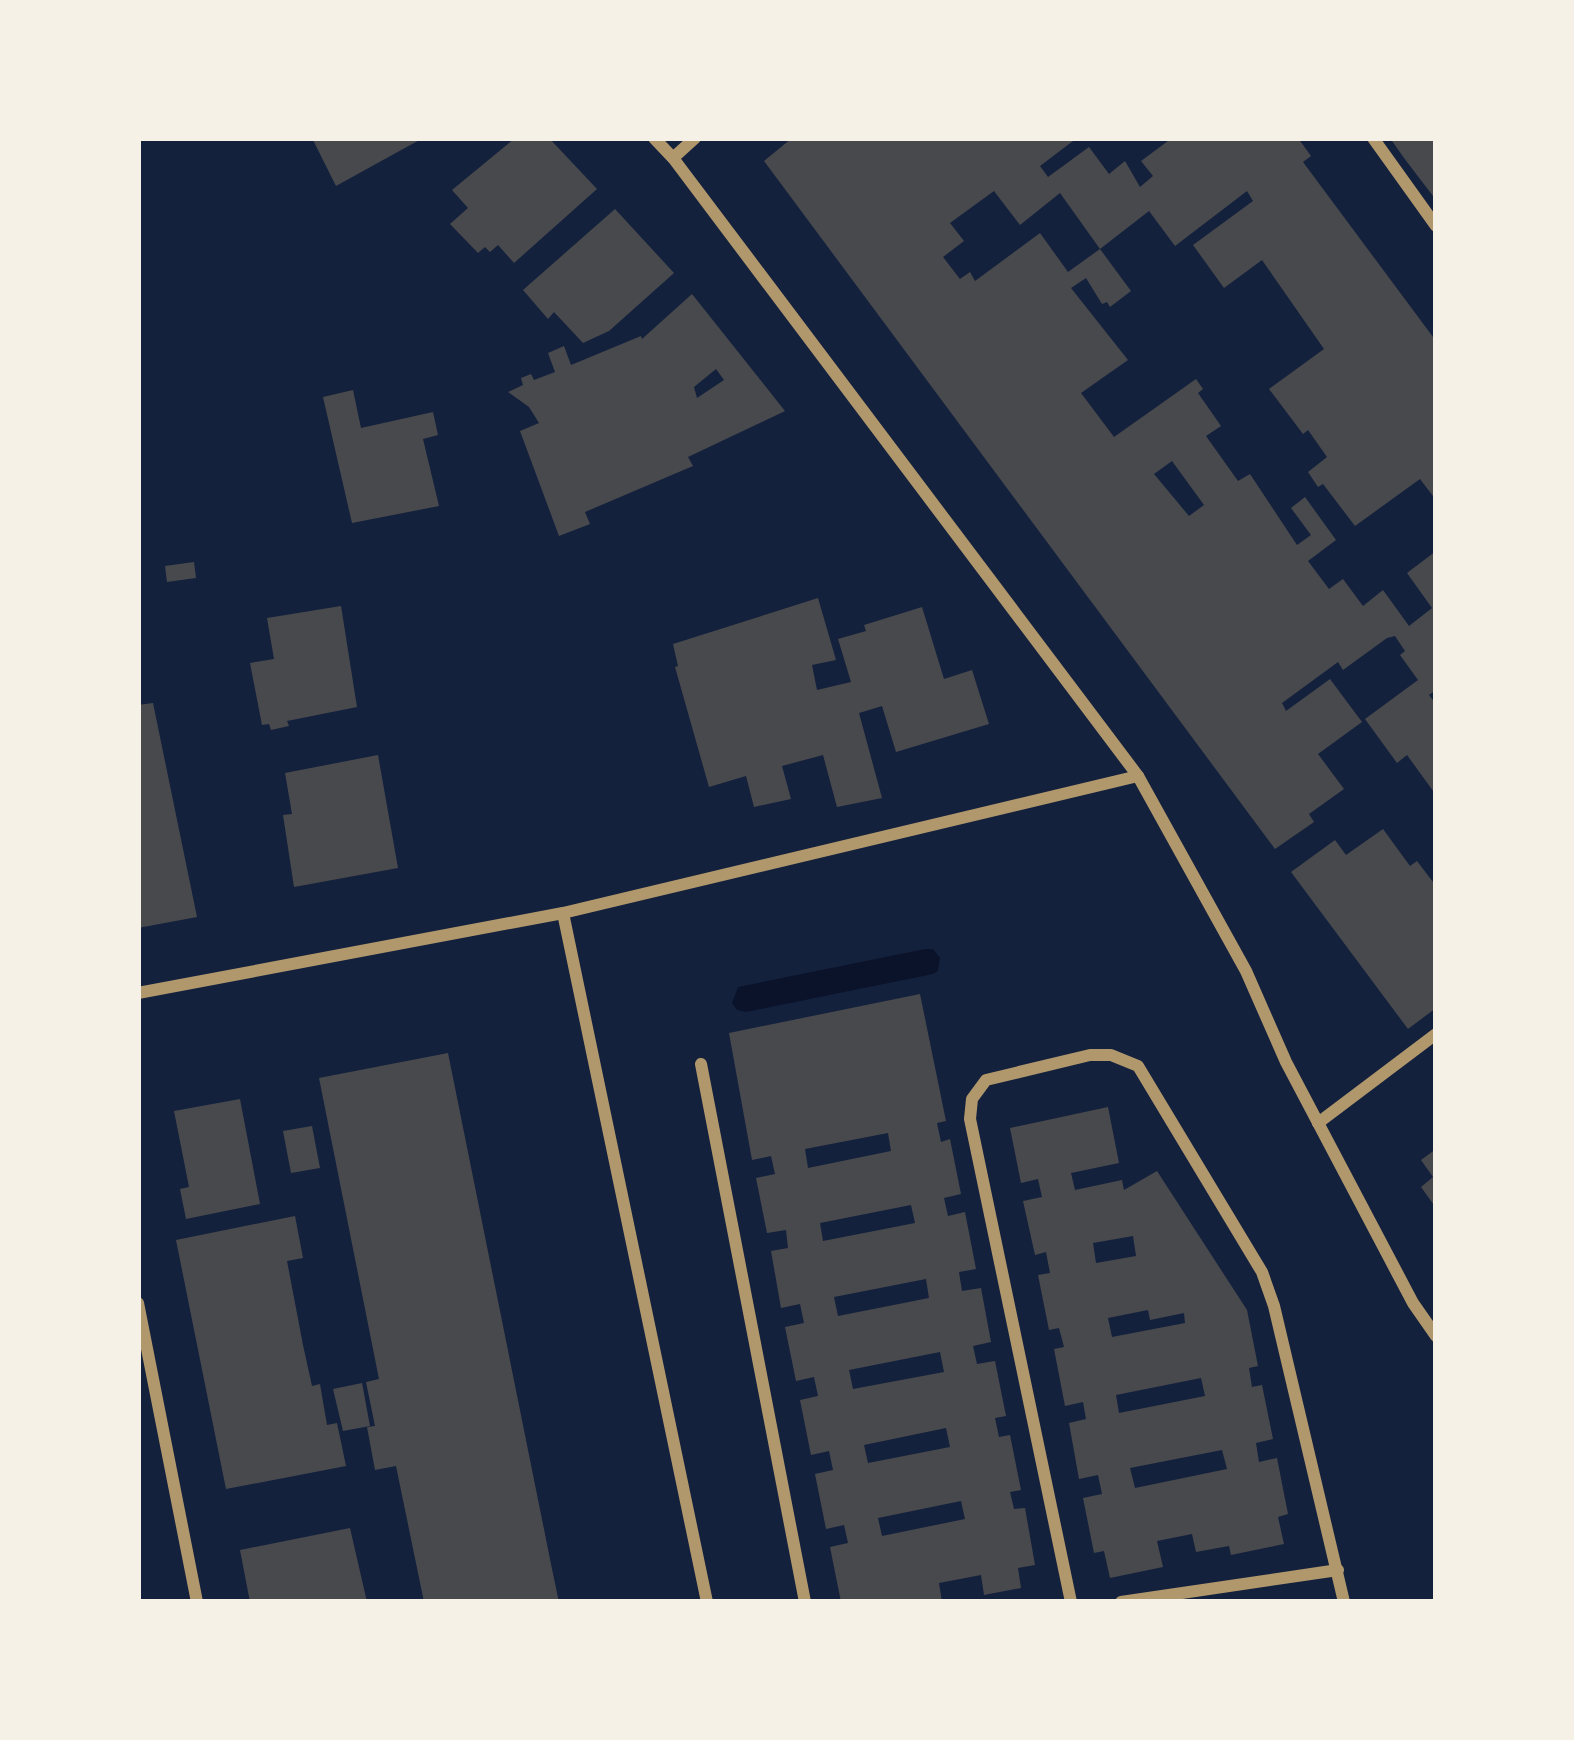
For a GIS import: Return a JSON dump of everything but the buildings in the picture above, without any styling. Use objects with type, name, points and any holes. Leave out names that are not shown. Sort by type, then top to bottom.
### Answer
[{"type":"street","points":[[654,138],[1138,776],[1246,971],[1318,1123],[1413,1303],[1436,1336]]},
{"type":"street","points":[[673,158],[694,138]]},
{"type":"street","points":[[1373,138],[1436,226]]},
{"type":"street","points":[[138,993],[563,913],[1138,776]]},
{"type":"street","points":[[563,913],[707,1602]]},
{"type":"street","points":[[1318,1123],[1436,1034]]},
{"type":"street","points":[[1071,1602],[970,1119],[971,1099],[986,1080],[1090,1055],[1111,1055],[1138,1066],[1262,1272],[1344,1602]]},
{"type":"street","points":[[700,1064],[806,1602]]},
{"type":"street","points":[[138,1304],[197,1602]]},
{"type":"street","points":[[1121,1602],[1338,1570]]},
{"type":"water","points":[[933,949],[940,958],[933,974],[746,1012],[732,1003],[738,987]]}]
